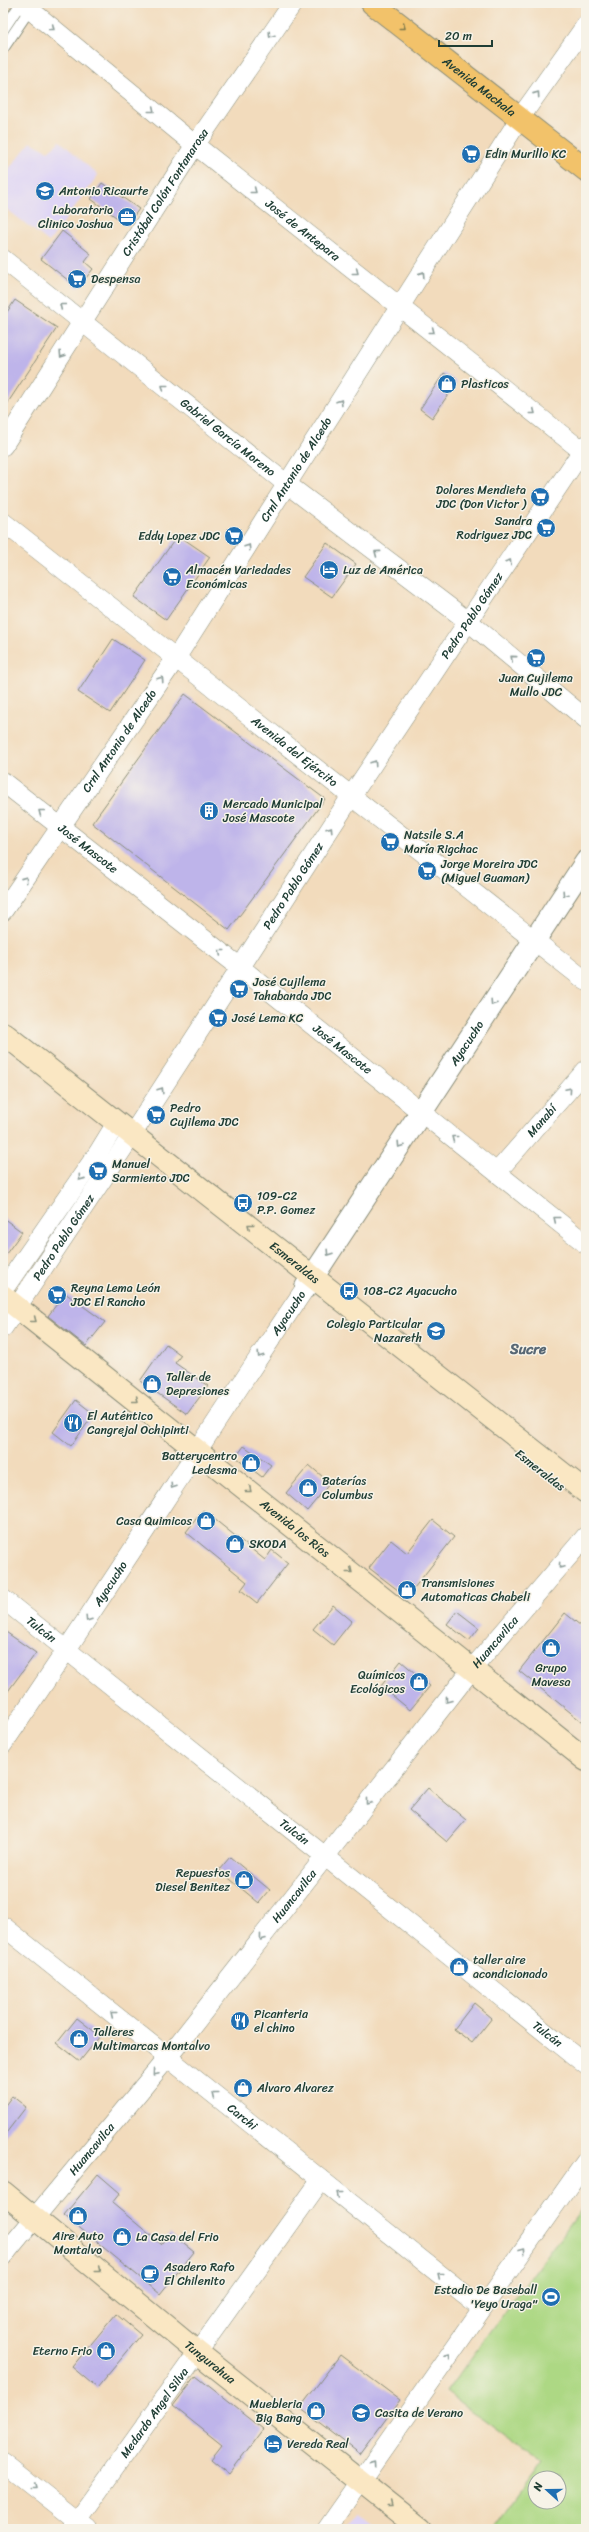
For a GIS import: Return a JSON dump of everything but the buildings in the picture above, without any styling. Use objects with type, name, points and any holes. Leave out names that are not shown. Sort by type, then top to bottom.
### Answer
[{"type":"main road","name":"Avenida Machala","points":[[372,3],[586,170]]},
{"type":"main road","name":"Esmeraldas","points":[[3,1033],[121,1134],[309,1282],[586,1506]]},
{"type":"main road","name":"Esmeraldas","points":[[3,1049],[121,1134]]},
{"type":"main road","name":"Esmeraldas","points":[[309,1282],[586,1492]]},
{"type":"main road","name":"Avenida los Ríos","points":[[6,1309],[193,1455],[467,1675],[586,1775]]},
{"type":"main road","name":"Avenida los Ríos","points":[[467,1675],[586,1760]]},
{"type":"main road","name":"Tungurahua","points":[[3,2192],[197,2352],[420,2529]]},
{"type":"street","name":"Cristóbal Colón Fontanarosa","points":[[3,446],[195,146],[293,3]]},
{"type":"street","name":"José de Antepara","points":[[26,5],[195,146],[585,450]]},
{"type":"street","name":"Crnl Antonio de Alcedo","points":[[3,911],[176,658],[288,485],[520,118],[586,25]]},
{"type":"street","name":"Gabriel García Moreno","points":[[3,258],[288,485],[469,622],[586,719]]},
{"type":"street","name":"Pedro Pablo Gómez","points":[[6,1309],[121,1134],[241,968],[352,795],[585,450]]},
{"type":"street","name":"Avenida del Ejército","points":[[3,522],[352,795],[586,981]]},
{"type":"street","name":"José Mascote","points":[[3,782],[241,968],[498,1172],[586,1244]]},
{"type":"street","name":"Ayacucho","points":[[3,1744],[68,1650],[193,1455],[422,1112],[586,862]]},
{"type":"street","name":"Manabí","points":[[498,1172],[586,1070]]},
{"type":"street","name":"Huancavilca","points":[[3,2256],[33,2217],[168,2057],[467,1675],[586,1536]]},
{"type":"street","name":"Tulcán","points":[[3,1599],[326,1855],[586,2065]]},
{"type":"street","name":"Carchi","points":[[3,1926],[482,2308]]},
{"type":"street","points":[[327,2529],[586,2161]]},
{"type":"street","name":"Medardo Angel Silva","points":[[79,2526],[197,2352],[321,2180]]},
{"type":"street","points":[[3,2462],[79,2526]]},
{"type":"lane","points":[[3,30],[26,5]]},
{"type":"lane","points":[[3,49],[26,5]]},
{"type":"shaded area","name":"Antonio Ricaurte","points":[[60,141],[98,175],[49,242],[3,206],[3,176],[31,142],[48,151]]},
{"type":"shaded area","points":[[357,2513],[378,2529],[346,2529]]},
{"type":"green space","name":"Estadio De Baseball 'Yeyo Uraga\"","points":[[586,2202],[586,2529],[493,2529],[527,2482],[527,2510],[567,2510],[567,2470],[536,2470],[541,2463],[446,2392]]},
{"type":"place","name":"Edin Murillo KC","points":[[471,154]]},
{"type":"place","name":"Antonio Ricaurte","points":[[45,191]]},
{"type":"place","name":"Laboratorio Clinico Joshua","points":[[127,217]]},
{"type":"place","name":"Despensa","points":[[77,279]]},
{"type":"place","name":"Plasticos","points":[[447,384]]},
{"type":"place","name":"Dolores Mendieta JDC (Don Victor )","points":[[540,497]]},
{"type":"place","name":"Sandra Rodriguez JDC","points":[[546,528]]},
{"type":"place","name":"Eddy Lopez JDC","points":[[234,536]]},
{"type":"place","name":"Luz de América","points":[[329,570]]},
{"type":"place","name":"Almacén Variedades Económicas","points":[[172,577]]},
{"type":"place","name":"Juan Cujilema Mullo JDC","points":[[536,658]]},
{"type":"place","name":"Mercado Municipal José Mascote","points":[[209,811]]},
{"type":"place","name":"Natsile S.A María Rigchac","points":[[390,842]]},
{"type":"place","name":"Jorge Moreira JDC (Miguel Guaman)","points":[[427,871]]},
{"type":"place","name":"José Cujilema Tahabanda JDC","points":[[239,989]]},
{"type":"place","name":"José Lema KC","points":[[218,1018]]},
{"type":"place","name":"Pedro Cujilema JDC","points":[[156,1115]]},
{"type":"place","name":"Manuel Sarmiento JDC","points":[[98,1171]]},
{"type":"place","name":"109-C2 P.P. Gomez","points":[[243,1203]]},
{"type":"place","name":"108-C2 Ayacucho","points":[[349,1291]]},
{"type":"place","name":"Reyna Lema León JDC El Rancho","points":[[57,1295]]},
{"type":"place","name":"Colegio Particular Nazareth","points":[[436,1331]]},
{"type":"place","name":"Taller de Depresiones","points":[[152,1384]]},
{"type":"place","name":"El Auténtico Cangrejal Ochipinti","points":[[73,1423]]},
{"type":"place","name":"Batterycentro Ledesma","points":[[251,1463]]},
{"type":"place","name":"Baterías Columbus","points":[[308,1488]]},
{"type":"place","name":"Casa Quimicos","points":[[206,1521]]},
{"type":"place","name":"SKODA","points":[[235,1544]]},
{"type":"place","name":"Transmisiones Automaticas Chabeli","points":[[407,1590]]},
{"type":"place","name":"Grupo Mavesa","points":[[551,1648]]},
{"type":"place","name":"Químicos Ecológicos","points":[[419,1682]]},
{"type":"place","name":"Repuestos Diesel Benitez","points":[[244,1880]]},
{"type":"place","name":"taller aire acondicionado","points":[[459,1967]]},
{"type":"place","name":"Picanteria el chino","points":[[240,2021]]},
{"type":"place","name":"Talleres Multimarcas Montalvo","points":[[79,2039]]},
{"type":"place","name":"Alvaro Alvarez","points":[[243,2088]]},
{"type":"place","name":"Aire Auto Montalvo","points":[[78,2216]]},
{"type":"place","name":"La Casa del Frio","points":[[122,2237]]},
{"type":"place","name":"Asadero Rafo El Chilenito","points":[[150,2274]]},
{"type":"place","name":"Estadio De Baseball 'Yeyo Uraga\"","points":[[551,2297]]},
{"type":"place","name":"Eterno Frio","points":[[106,2351]]},
{"type":"place","name":"Muebleria Big Bang","points":[[316,2411]]},
{"type":"place","name":"Casita de Verano","points":[[361,2413]]},
{"type":"place","name":"Vereda Real","points":[[273,2444]]},
{"type":"district","name":"Sucre","points":[[528,1349]]}]
